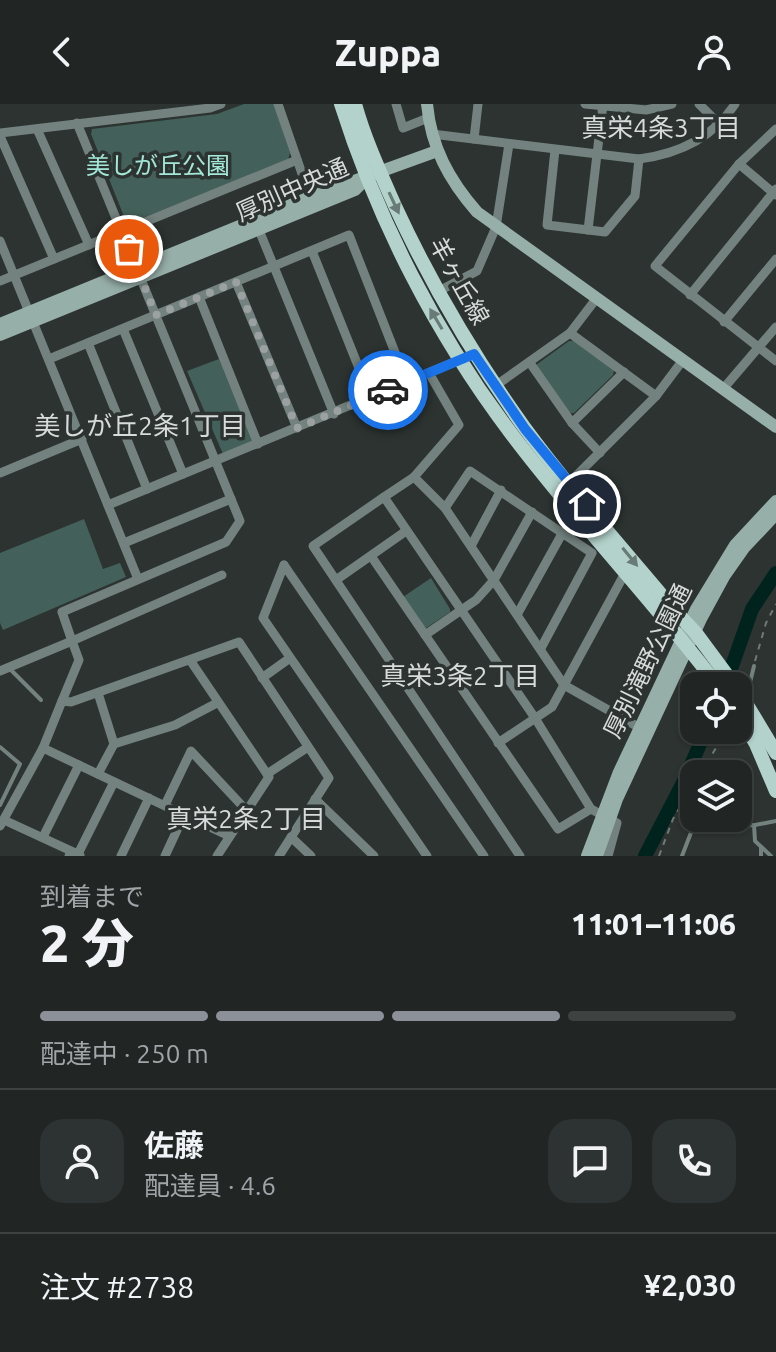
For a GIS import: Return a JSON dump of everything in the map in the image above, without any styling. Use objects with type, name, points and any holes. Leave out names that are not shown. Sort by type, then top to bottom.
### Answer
[{"type":"main road","name":"羊ヶ丘線","points":[[341,104],[374,176],[437,292],[468,357],[495,386],[569,483],[692,629],[723,672]]},
{"type":"main road","name":"羊ヶ丘線","points":[[355,104],[374,176],[407,266],[468,357],[527,455],[707,672]]},
{"type":"main road","name":"羊ヶ丘線","points":[[752,721],[772,758],[776,791]]},
{"type":"street","points":[[54,259],[0,135],[210,108],[221,104]]},
{"type":"street","points":[[278,104],[310,197]]},
{"type":"street","points":[[396,104],[403,128],[428,118]]},
{"type":"street","points":[[427,104],[437,151],[460,192],[496,227],[776,427]]},
{"type":"street","points":[[474,139],[478,104]]},
{"type":"street","points":[[585,104],[656,107],[672,104]]},
{"type":"street","points":[[699,104],[718,123]]},
{"type":"street","points":[[432,134],[639,159],[687,146],[718,123],[735,104]]},
{"type":"street","points":[[588,230],[602,105]]},
{"type":"street","points":[[77,123],[240,521],[226,542],[62,612],[79,660],[43,748],[2,823],[43,837],[77,855],[114,782]]},
{"type":"street","points":[[37,129],[89,245]]},
{"type":"street","points":[[776,129],[739,164],[655,266],[776,361]]},
{"type":"street","points":[[437,292],[477,271],[496,227],[509,144]]},
{"type":"street","points":[[555,150],[547,225],[605,232],[635,196],[639,159]]},
{"type":"street","points":[[374,176],[437,151]]},
{"type":"street","points":[[0,281],[297,160]]},
{"type":"street","points":[[690,295],[775,192],[739,164]]},
{"type":"street","name":"厚別中央通","points":[[0,335],[31,317],[310,197],[374,176]]},
{"type":"street","name":"厚別中央通","points":[[139,273],[259,230],[355,190],[374,176]]},
{"type":"street","points":[[259,230],[334,414]]},
{"type":"street","points":[[49,359],[349,235],[407,383]]},
{"type":"street","points":[[0,241],[138,579]]},
{"type":"street","points":[[312,251],[371,398]]},
{"type":"street","points":[[724,322],[776,259]]},
{"type":"street","points":[[236,282],[297,428]]},
{"type":"street","points":[[199,297],[258,444]]},
{"type":"street","points":[[495,386],[570,333],[596,299]]},
{"type":"street","name":"厚別中央通","points":[[0,324],[31,317]]},
{"type":"street","points":[[723,389],[776,327]]},
{"type":"street","points":[[123,329],[183,474]]},
{"type":"street","points":[[570,333],[656,396]]},
{"type":"street","points":[[88,343],[147,489]]},
{"type":"street","points":[[108,505],[468,357]]},
{"type":"street","points":[[569,483],[656,396],[683,360]]},
{"type":"street","points":[[530,363],[572,423],[600,453]]},
{"type":"street","points":[[572,423],[624,372]]},
{"type":"street","points":[[429,373],[459,425],[414,477],[313,546],[520,856]]},
{"type":"street","points":[[0,473],[82,439]]},
{"type":"street","points":[[445,508],[470,471],[592,553],[541,648]]},
{"type":"street","points":[[414,477],[445,508],[564,685],[640,728]]},
{"type":"street","points":[[471,546],[501,490]]},
{"type":"street","points":[[384,497],[601,814],[617,823],[608,856]]},
{"type":"street","points":[[124,543],[231,499]]},
{"type":"street","name":"厚別滝野公園通","points":[[597,856],[601,814],[685,645],[716,573],[735,545],[776,501]]},
{"type":"street","points":[[425,635],[476,600],[494,580],[532,512]]},
{"type":"street","name":"厚別滝野公園通","points":[[692,629],[744,548],[776,514]]},
{"type":"street","points":[[336,580],[406,531]]},
{"type":"street","points":[[518,613],[563,532]]},
{"type":"street","points":[[371,556],[558,829],[601,814]]},
{"type":"street","points":[[427,856],[263,618],[284,565],[484,856]]},
{"type":"street","points":[[498,743],[552,707],[625,573]]},
{"type":"street","points":[[4,669],[222,575]]},
{"type":"street","points":[[62,701],[71,702],[239,642],[329,778],[279,856]]},
{"type":"street","name":"厚別滝野公園通","points":[[587,856],[601,814],[640,728],[685,645]]},
{"type":"street","points":[[262,678],[290,658]]},
{"type":"street","points":[[190,660],[269,777],[217,856]]},
{"type":"street","points":[[98,693],[114,744]]},
{"type":"street","points":[[98,774],[114,744],[175,725],[217,703]]},
{"type":"street","points":[[267,774],[308,747]]},
{"type":"street","points":[[43,748],[229,836]]},
{"type":"street","points":[[165,805],[191,751],[247,811]]},
{"type":"street","points":[[43,837],[79,765]]},
{"type":"street","points":[[121,856],[149,798]]},
{"type":"street","points":[[315,799],[374,856]]},
{"type":"street","points":[[165,856],[184,815]]},
{"type":"street","points":[[291,837],[311,856]]},
{"type":"lane","points":[[751,672],[754,666]]},
{"type":"lane","points":[[4,669],[41,700]]},
{"type":"lane","points":[[0,747],[20,764],[0,805]]},
{"type":"lane","points":[[682,856],[692,830],[698,827],[776,821]]},
{"type":"lane","points":[[754,825],[755,841],[771,856]]},
{"type":"lane","points":[[761,847],[761,856]]},
{"type":"path","points":[[754,666],[766,623],[776,604]]},
{"type":"path","points":[[659,856],[680,807]]},
{"type":"green space","name":"美しが丘公園","points":[[244,104],[274,104],[290,153],[288,160],[127,224],[91,134],[92,129],[217,114]]},
{"type":"green space","points":[[569,341],[574,341],[614,370],[613,375],[574,413],[570,413],[536,365]]},
{"type":"green space","points":[[219,359],[252,440],[251,445],[223,454],[187,371]]},
{"type":"green space","points":[[84,519],[103,569],[120,563],[126,577],[3,630],[0,623],[0,553]]},
{"type":"green space","points":[[431,578],[450,612],[426,628],[422,627],[403,597]]},
{"type":"waterway","points":[[730,672],[752,609],[776,573]]},
{"type":"waterway","points":[[645,856],[700,744]]},
{"type":"way so far","points":[[129,249],[156,315],[236,282],[297,428],[388,390]]},
{"type":"district","name":"真栄4条3丁目","points":[[661,128]]},
{"type":"district","name":"美しが丘2条1丁目","points":[[140,426]]},
{"type":"district","name":"真栄3条2丁目","points":[[460,676]]},
{"type":"district","name":"真栄2条2丁目","points":[[246,819]]},
{"type":"route","points":[[388,390],[474,354],[525,429],[587,504]]}]
